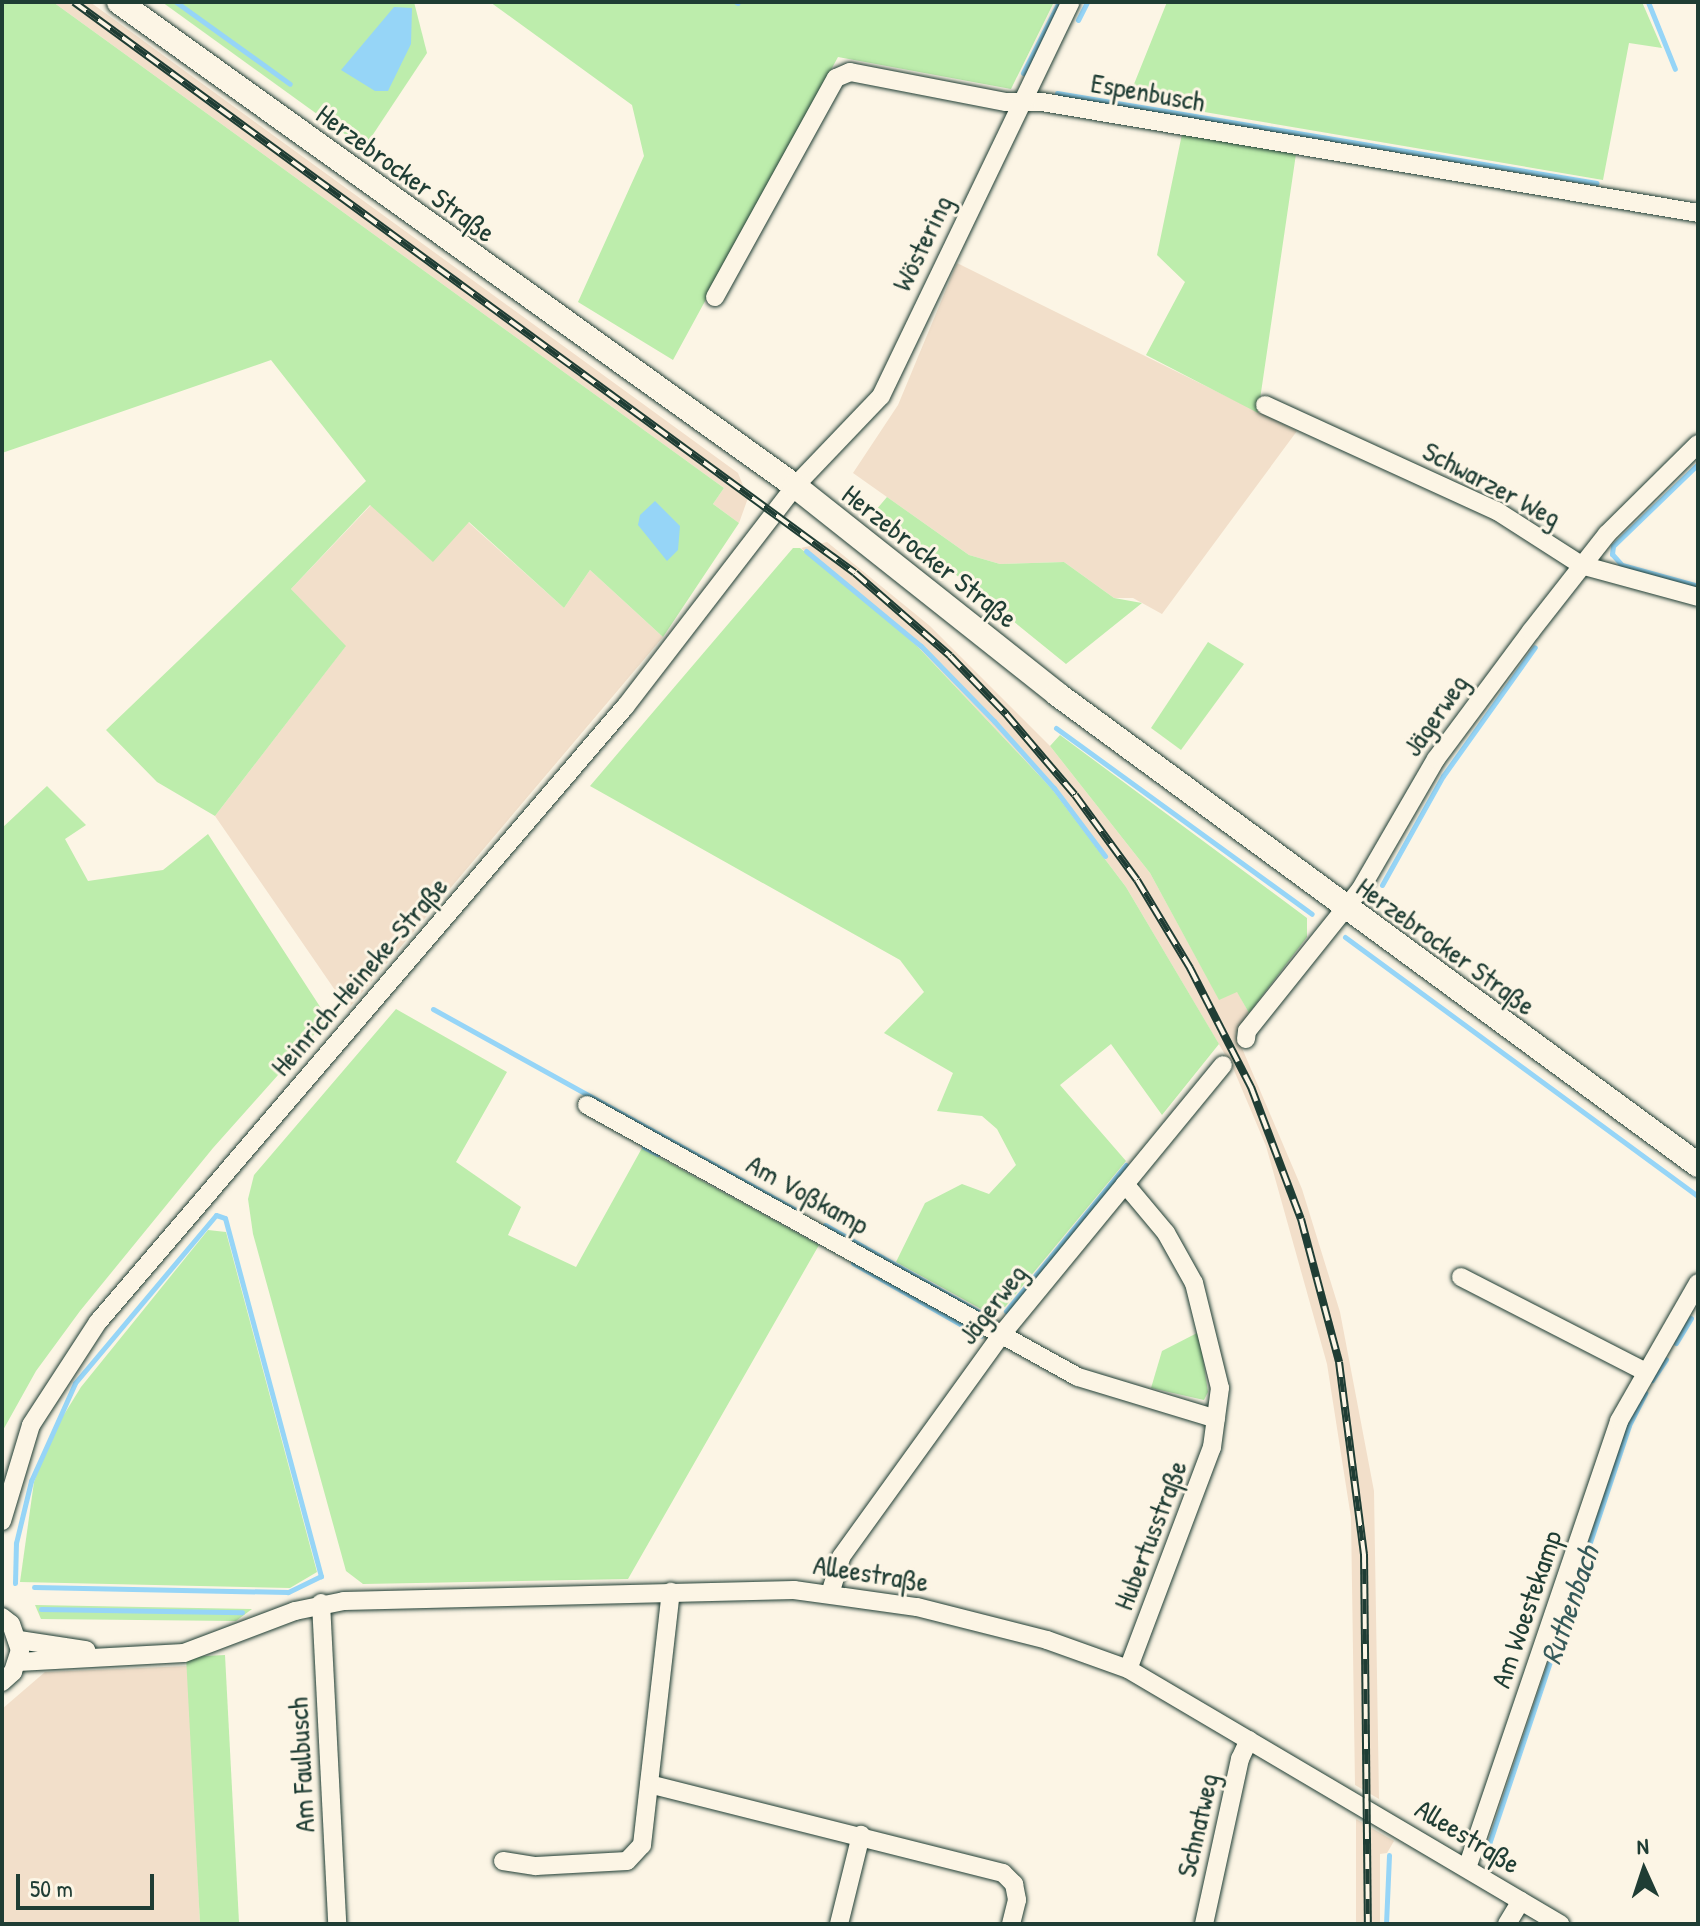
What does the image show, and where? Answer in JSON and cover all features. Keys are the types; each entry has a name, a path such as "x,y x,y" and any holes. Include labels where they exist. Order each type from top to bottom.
{"main road":[{"name":"Herzebrocker Straße","path":"119,2 795,486 1057,694 1344,909 1698,1165"}],"street":[{"name":"Wöstering","path":"795,486 881,396 1071,2"},
{"name":"Espenbusch","path":"715,297 836,78 850,72 1698,213"},
{"name":"Schwarzer Weg","path":"1265,405 1497,511 1581,565 1698,597"},
{"name":"Jägerweg","path":"1246,1039 1247,1031 1344,909 1436,759 1581,565 1698,444"},
{"name":"Heinrich-Heineke-Straße","path":"2,1521 31,1425 62,1371 98,1322 625,707 795,486"},
{"name":"Jägerweg","path":"830,1594 841,1557 1002,1334 1223,1065"},
{"name":"Am Voßkamp","path":"587,1105 1002,1334"},
{"name":"Hubertusstraße","path":"1125,1184 1166,1233 1194,1283 1215,1361 1216,1419 1188,1520 1128,1669"},
{"path":"1461,1277 1644,1371"},
{"name":"Am Woestekamp","path":"1467,1868 1619,1421 1644,1371 1698,1283"},
{"path":"1002,1334 1078,1377 1216,1419"},
{"path":"503,1861 536,1866 627,1861 642,1845 671,1592"},
{"name":"Alleestraße","path":"18,1662 105,1653 184,1653 321,1603 671,1592 830,1594 974,1621 1128,1669 1560,1924"},
{"name":"Am Faulbusch","path":"321,1603 337,1924"},
{"path":"2,1617 19,1640 18,1662 2,1682"},
{"name":"Alleestraße","path":"19,1640 105,1653"},
{"name":"Schnatweg","path":"1204,1924 1240,1759 1249,1740"},
{"path":"649,1784 1003,1873 1014,1884 1017,1900 1011,1924"},
{"path":"839,1924 861,1835"},
{"path":"1507,1924 1521,1901"}],"shaded area":[{"path":"53,2 90,2 738,473 748,498 739,523 713,504 724,488"},
{"path":"957,263 1297,431 1162,614 1133,598 1114,598 1064,562 1000,564 969,555 853,473 898,405"},
{"path":"371,505 468,522 564,608 590,570 663,637 348,1009 215,816 345,647 291,589"},
{"path":"827,542 930,626 1050,746 1150,873 1219,999 1237,991 1249,1013 1236,1034 1302,1189 1340,1312 1374,1491 1379,1799 1355,1785 1351,1518 1327,1364 1266,1146 1233,1068 1126,887 1052,789 918,647 801,548"},
{"path":"188,1666 200,1924 2,1924 2,1709 45,1672"},
{"path":"1356,1819 1394,1841 1387,1853 1380,1854 1380,1924 1356,1924"}],"green space":[{"path":"2,2 53,2 724,488 713,504 739,523 663,637 590,570 564,608 469,522 433,562 370,505 291,589 346,646 215,816 157,782 106,730 366,481 271,360 2,453"},
{"path":"162,2 414,2 427,53 364,148"},
{"path":"490,2 1054,2 1011,89 838,57 673,360 578,302 644,156 632,105"},
{"path":"1167,2 1642,2 1662,48 1629,43 1603,180 1128,99"},
{"path":"1182,134 1296,154 1258,413 1146,355 1185,282 1157,255"},
{"path":"887,497 969,555 1000,564 1064,562 1114,598 1142,603 1066,664 876,510"},
{"path":"793,548 800,548 848,585 918,647 1052,789 1126,887 1219,1044 1162,1115 1111,1044 1060,1085 1126,1161 1005,1307 983,1310 896,1262 925,1203 962,1184 989,1194 1016,1165 997,1129 982,1116 937,1111 953,1073 884,1033 924,992 900,960 590,786"},
{"path":"1208,642 1244,664 1181,750 1151,728"},
{"path":"1060,735 1307,918 1307,937 1249,1013 1237,992 1219,1000 1150,873 1050,746"},
{"path":"47,786 86,825 65,839 88,881 163,870 208,834 328,1019 213,1148 80,1311 36,1371 2,1432 2,828"},
{"path":"396,1009 507,1072 456,1162 521,1207 508,1235 576,1267 642,1148 819,1245 628,1579 363,1584 346,1571 253,1234 248,1199 254,1175"},
{"path":"208,1230 226,1232 317,1572 290,1588 20,1582 34,1482 52,1434 81,1387"},
{"path":"1199,1332 1208,1392 1204,1400 1151,1388 1162,1351"},
{"path":"35,1605 252,1609 236,1621 41,1619"},
{"path":"225,1655 239,1924 200,1924 186,1657"}],"water":[{"path":"394,7 412,8 411,44 388,91 375,91 341,70"},
{"path":"655,501 680,526 678,550 667,561 638,525 640,515"}],"waterway":[{"path":"176,2 290,84"},
{"path":"1023,73 1059,2"},
{"path":"1078,20 1087,2"},
{"name":"Ruthenbach","path":"1648,2 1675,69"},
{"path":"1057,93 1597,183"},
{"path":"1698,464 1613,546 1612,554 1622,565 1698,586"},
{"path":"806,551 921,646 1054,788 1105,856"},
{"path":"1382,885 1443,776 1535,647"},
{"path":"1056,728 1312,914"},
{"path":"1345,937 1698,1196"},
{"path":"433,1009 795,1210"},
{"path":"644,1147 657,1154"},
{"path":"1006,1311 1126,1165"},
{"path":"15,1583 16,1543 31,1481 75,1383 216,1215 225,1218 321,1576 288,1592 34,1587"},
{"path":"825,1225 979,1312"},
{"path":"853,1263 981,1336"},
{"name":"Ruthenbach","path":"1676,1343 1691,1318"},
{"name":"Ruthenbach","path":"1652,1380 1666,1359"},
{"name":"Ruthenbach","path":"1485,1856 1629,1425 1645,1393"},
{"path":"41,1609 242,1612"},
{"name":"Ruthenbach","path":"1386,1924 1389,1855"}],"railway":[{"path":"74,2 855,573 950,656 1006,714 1075,795 1137,880 1190,968 1251,1087 1301,1219 1339,1362 1364,1554 1368,1924"}]}
